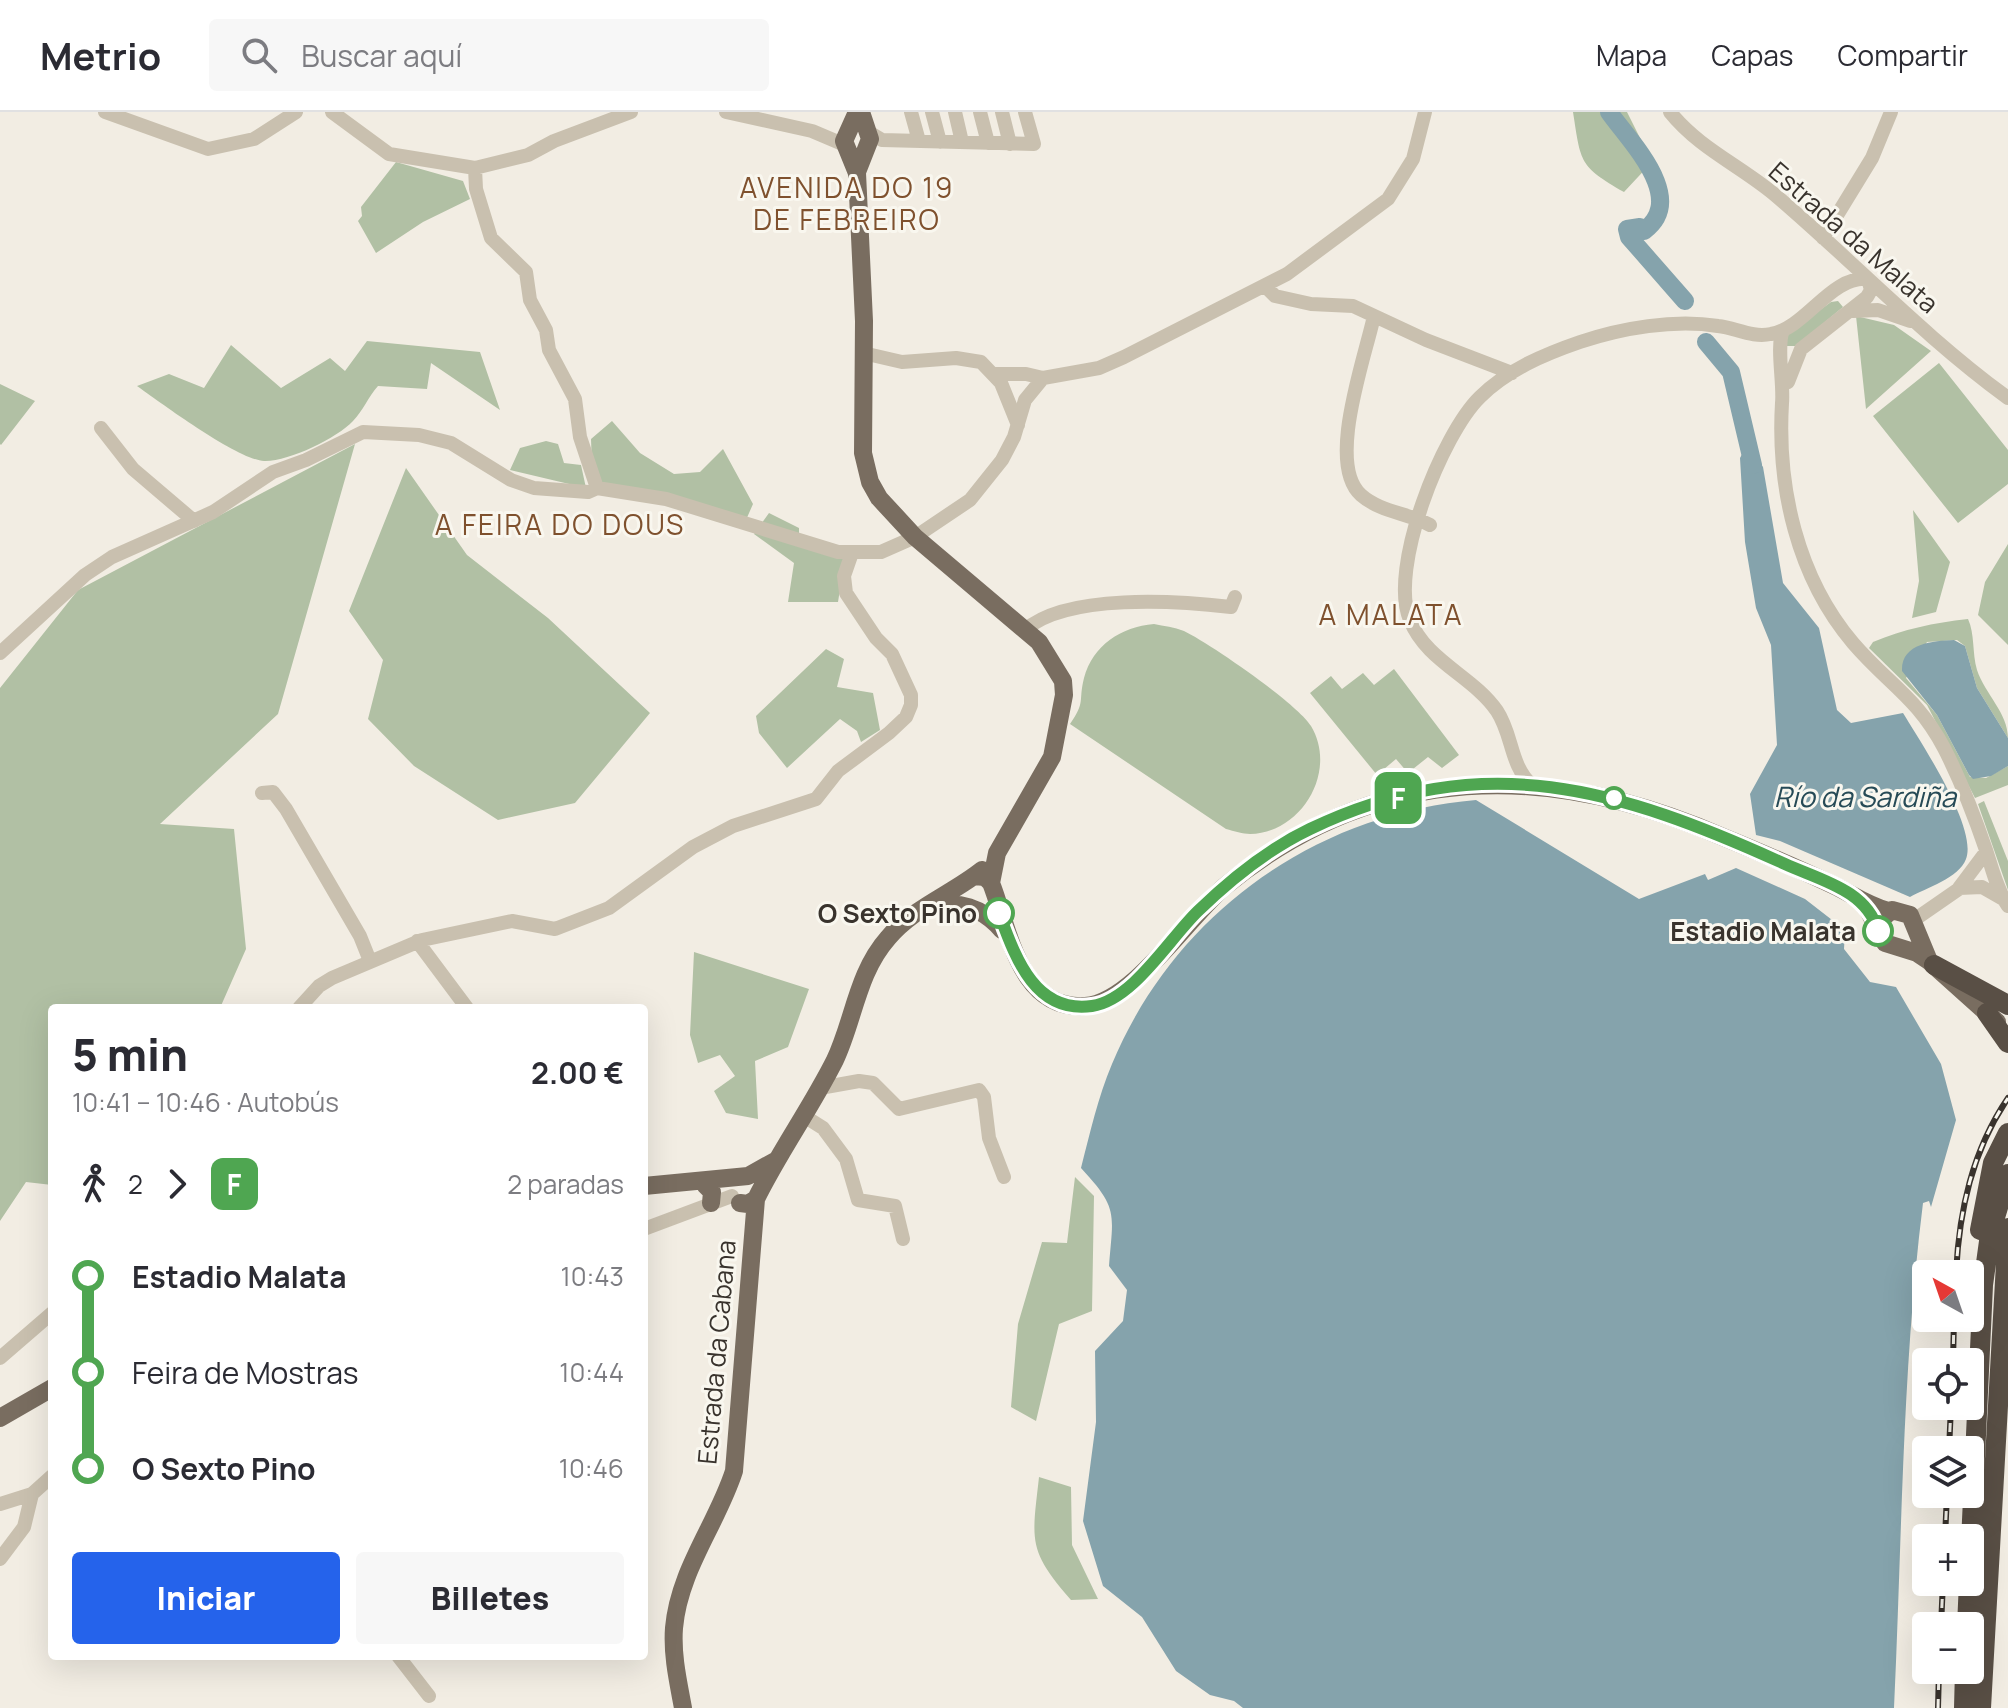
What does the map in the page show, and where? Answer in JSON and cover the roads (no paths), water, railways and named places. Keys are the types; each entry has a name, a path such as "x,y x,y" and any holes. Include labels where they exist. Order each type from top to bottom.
{"highway":[{"path":"1931,963 2008,1005"},
{"path":"1987,1013 2008,1043"},
{"path":"2008,1133 1991,1172 1978,1241 1974,1298 1986,1417 2008,1481"},
{"path":"1981,1708 1988,1543 1986,1417 1990,1234 2008,1174"},
{"path":"1974,1524 1999,1333 2008,1228"},
{"path":"1999,1333 2008,1300"},
{"path":"1988,1543 1994,1535 2008,1530"},
{"path":"1964,1708 1965,1684"}],"main road":[{"path":"860,134 857,173 865,466 879,498 915,537 1025,630 1051,659 1063,681 1064,695 1052,757 981,884 961,895 1009,939"},
{"path":"981,884 1024,971 1045,995 1064,1005 1100,1004 1123,992 1219,892 1264,857 1307,831 1405,796 1496,784 1532,785 1617,798 1659,812 1721,835 1864,902 1888,911 1905,911 1931,963"},
{"path":"918,912 938,906 989,904 981,884"},
{"path":"648,1186 700,1184 744,1191 780,1157 820,1088 841,1047 870,963 891,933 918,912 981,884"},
{"path":"1864,902 1885,943 1931,963 2008,1032"},
{"path":"1878,929 1888,911"},
{"path":"1900,947 1911,942 1915,926"},
{"path":"700,1184 712,1192 711,1203"},
{"name":"Estrada da Cabana","path":"683,1708 674,1657 674,1624 687,1574 734,1471 753,1227 744,1191"},
{"path":"0,1418 48,1390"}],"street":[{"path":"105,112 208,149 254,139 296,112"},
{"path":"332,112 389,154 475,168 528,155 631,112"},
{"path":"726,112 821,134 860,134 940,142 1034,144 1025,112"},
{"path":"911,112 919,141"},
{"path":"932,112 940,142"},
{"path":"955,112 962,142"},
{"path":"980,112 988,143"},
{"path":"1002,112 1010,144"},
{"path":"995,374 1026,374 1043,378 1099,368 1265,286 1388,199 1413,159 1425,112"},
{"name":"Estrada da Malata","path":"1670,112 1693,138 1770,191 1917,324 2008,398"},
{"path":"1823,238 1872,158 1891,112"},
{"path":"475,168 476,189 491,238 526,272 530,300 546,330 549,350 575,399 580,437 597,488"},
{"path":"1838,290 1844,275 1841,254"},
{"path":"1532,785 1520,773 1512,742 1495,708 1426,647 1410,620 1404,596 1403,572 1424,522 1431,485 1469,411 1488,390 1512,373 1579,343 1643,328 1705,325 1762,336 1783,331 1838,290 1859,279 1868,279 1870,293 1852,311 1801,349 1782,405"},
{"path":"1265,286 1275,296 1311,304 1353,306 1512,373"},
{"path":"1852,311 1878,310 1917,324"},
{"path":"1374,316 1349,429 1346,470 1359,493 1374,504 1424,522"},
{"path":"1783,331 1779,340 1784,369 1782,405 1786,493 1812,575 1853,642 1924,714 1956,772 2006,903"},
{"path":"863,353 902,362 956,358 981,362 995,374 1018,425"},
{"path":"0,653 85,575 112,557 194,521 273,472 306,460 363,432 419,435 451,443 511,480 534,488 588,492 597,488 666,499 852,553 881,552 915,537 970,500 1002,460 1018,425 1025,400 1032,387 1043,378"},
{"path":"101,428 133,469 194,521"},
{"path":"303,1004 319,986 417,941 512,921 555,929 609,908 693,847 733,826 816,799 838,771 906,717 911,705 911,695 892,654 876,638 846,593 844,576 852,553"},
{"path":"1025,630 1054,615 1079,609 1158,601 1231,607 1235,597"},
{"path":"1496,784 1515,762"},
{"path":"262,793 273,792 286,809 360,936 370,961"},
{"path":"1959,888 1986,852"},
{"path":"1915,926 1959,888 1992,869"},
{"path":"1959,888 1982,887 2006,903"},
{"path":"417,941 464,1004"},
{"path":"820,1088 859,1081 873,1083 899,1109 979,1090 984,1097 989,1138 1004,1177"},
{"path":"804,1116 823,1128 834,1141 852,1173 858,1200 895,1206 903,1239"},
{"path":"648,1227 744,1191"},
{"path":"0,1358 48,1316"},
{"path":"0,1504 32,1494 48,1480"},
{"path":"0,1559 24,1527 32,1494"},
{"path":"401,1660 429,1696"}],"water":[{"name":"Río da Sardiña","path":"1748,443 1763,467 1783,583 1819,628 1837,710 1851,723 1903,713 1934,763 1964,827 1967,845 1962,866 1949,877 1910,897 1780,841 1756,835 1750,794 1777,745 1771,645 1756,608 1745,542 1740,458"},
{"path":"1954,640 1965,646 1977,688 2008,738 2008,766 1991,776 1973,779 1969,775 1937,715 1902,671 1903,662 1912,649 1928,643"},
{"path":"1476,800 1639,899 1705,874 1708,880 1736,868 1805,899 1845,930 1844,949 1870,982 1896,987 1941,1064 1956,1120 1931,1207 1929,1201 1923,1203 1917,1260 1912,1260 1894,1708 1243,1708 1234,1701 1210,1695 1176,1671 1142,1617 1103,1586 1083,1521 1096,1422 1095,1351 1123,1321 1127,1290 1109,1266 1112,1223 1108,1203 1081,1168 1098,1102 1112,1064 1139,1010 1173,961 1212,918 1257,881 1307,850 1360,826 1417,809"}],"waterway":[{"name":"Río da Sardiña","path":"1609,112 1641,154 1658,187 1660,203 1656,218 1644,231 1640,227 1627,229 1629,237 1685,301"},
{"name":"Río da Sardiña","path":"1706,342 1731,372 1753,465"}],"railway":[{"path":"1957,1260 1960,1227 1970,1182 1985,1139 2008,1098"},
{"path":"1953,1348 1954,1332"},
{"path":"1950,1420 1950,1436"},
{"path":"1946,1508 1946,1524"},
{"path":"1942,1596 1942,1612"},
{"path":"1938,1708 1939,1684"}],"place":[{"name":"O Sexto Pino","path":"999,913"},
{"name":"Estadio Malata","path":"1878,931"}],"district":[{"name":"AVENIDA DO 19 DE FEBREIRO","path":"847,203"},
{"name":"A FEIRA DO DOUS","path":"560,524"},
{"name":"A MALATA","path":"1391,614"}]}
